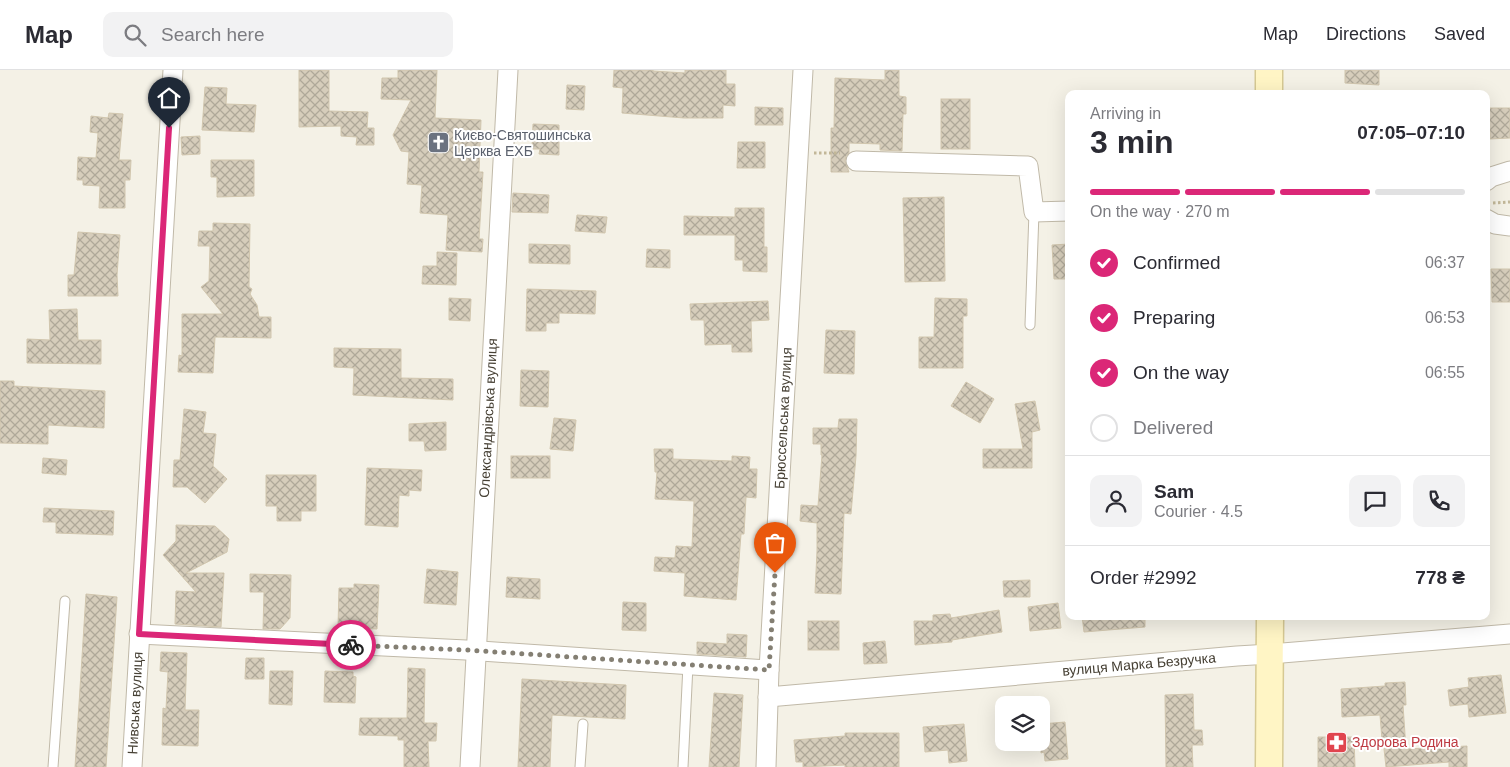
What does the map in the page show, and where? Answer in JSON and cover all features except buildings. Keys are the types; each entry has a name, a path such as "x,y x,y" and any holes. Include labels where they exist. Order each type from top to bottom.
{"main road":[{"path":"1269,70 1269,90"},
{"path":"1269,767 1270,620"}],"street":[{"name":"Нивська вулиця","path":"132,767 173,70"},
{"name":"Олександрівська вулиця","path":"470,767 508,70"},
{"name":"Брюссельська вулиця","path":"766,767 769,670 803,70"},
{"path":"856,161 1028,166 1034,212 1065,211"},
{"path":"1490,178 1510,171"},
{"path":"1490,221 1495,224 1510,226"},
{"path":"139,634 476,651 769,670"},
{"name":"вулиця Марка Безручка","path":"768,697 1228,656 1510,634"}],"lane":[{"path":"1030,325 1034,212"},
{"path":"53,767 65,601"},
{"path":"682,767 688,665"},
{"path":"580,767 582,724"}],"path":[{"path":"798,153 856,153 856,161"},
{"path":"1490,203 1510,202"}],"way so far":[{"path":"351,645 466,650 769,670 775,573"}],"place":[{"name":"Києво-Святошинська Церква ЕХБ","path":"438,143"},
{"name":"Здорова Родина","path":"1336,742"}],"route":[{"path":"169,128 139,634 351,645"}]}
